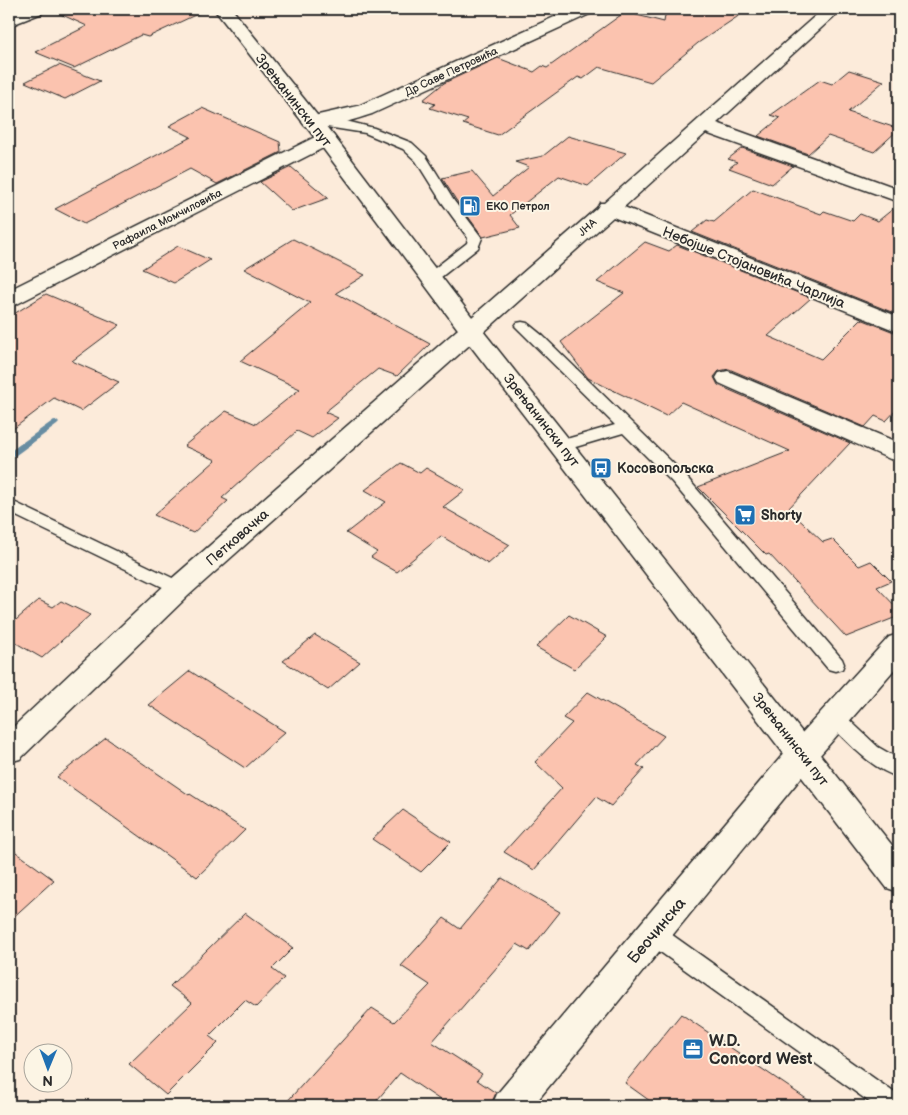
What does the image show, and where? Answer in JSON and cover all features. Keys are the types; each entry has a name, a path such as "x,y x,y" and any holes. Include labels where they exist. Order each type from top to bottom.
{"street":[{"path":"9,21 36,9"},
{"name":"Зрењанински пут","path":"222,9 326,139 471,331 899,878"},
{"name":"Др Саве Петровића","path":"312,122 342,117 365,110 586,9"},
{"name":"ЈНА","path":"471,331 833,9"},
{"path":"704,125 899,196"},
{"name":"Рафаила Момчиловића","path":"18,294 326,139"},
{"name":"Небојше Стојановића Чарлија","path":"608,208 899,325"},
{"path":"9,277 18,294"},
{"name":"Петковачка","path":"9,750 179,588 471,331"},
{"path":"728,378 899,453"},
{"path":"802,754 899,645"},
{"name":"Беочинска","path":"510,1106 802,754"}],"lane":[{"path":"312,122 348,125 405,144 417,154 475,238 473,245 431,278"},
{"path":"522,326 538,339 678,478 835,664"},
{"path":"562,446 626,427"},
{"path":"16,509 179,588"},
{"path":"835,718 871,752 899,768"},
{"path":"653,934 894,1106"}],"building":[{"path":"49,9 208,9 148,37 141,35 74,68 35,52 87,26"},
{"path":"666,9 749,9 698,43 651,82 599,67 583,79 578,77 498,135 463,124 468,120 430,108 435,104 423,100 444,83 498,58 534,72 542,66 547,68 625,12 664,22"},
{"path":"59,65 100,81 65,99 25,82"},
{"path":"849,70 884,81 848,112 899,129 874,152 828,136 808,154 758,136 780,118 771,115 820,80 832,84"},
{"path":"202,108 280,142 281,152 217,184 190,169 84,224 55,209 191,137 169,126"},
{"path":"568,136 626,153 588,186 559,176 510,215 520,228 483,237 442,178 472,171 493,196 529,167 515,162 543,156"},
{"path":"742,148 793,166 772,184 729,168 737,162 728,159"},
{"path":"291,167 328,198 292,211 260,182"},
{"path":"753,189 821,214 824,211 853,221 860,214 878,221 899,204 899,315 692,232 707,220 714,222"},
{"path":"293,239 365,275 336,293 430,344 397,376 378,369 325,412 338,418 312,438 297,431 222,498 228,501 193,533 154,515 216,460 184,446 226,411 256,424 300,389 240,361 310,303 244,269"},
{"path":"645,242 669,251 677,245 811,298 768,336 821,359 861,319 899,334 899,407 886,421 875,416 865,427 729,369 719,371 714,377 718,385 850,443 788,509 823,542 832,539 859,566 871,561 891,581 877,587 899,610 899,616 846,637 769,554 766,555 698,487 790,451 681,402 666,416 588,378 561,342 624,293 597,282"},
{"path":"178,246 210,260 174,283 142,269"},
{"path":"46,294 120,325 72,361 119,382 81,411 54,398 9,432 9,317"},
{"path":"401,463 420,473 426,468 465,490 443,507 510,545 488,564 441,536 397,572 371,557 377,552 346,533 386,502 365,490"},
{"path":"39,600 53,607 61,601 90,615 42,658 9,639 9,626"},
{"path":"569,615 607,637 574,669 536,647"},
{"path":"315,635 360,662 328,690 283,661"},
{"path":"190,671 285,732 245,768 149,705"},
{"path":"588,692 664,736 637,765 644,769 611,806 596,797 534,870 504,852 562,788 535,762 572,723 563,718"},
{"path":"106,738 189,795 245,830 197,877 57,777"},
{"path":"403,810 451,842 421,872 372,839"},
{"path":"9,847 54,880 9,921"},
{"path":"502,878 560,912 529,951 517,944 432,1042 482,1074 477,1080 496,1093 490,1106 449,1106 400,1073 372,1106 283,1106 372,1008 394,1022 430,985 401,966 444,918 460,929"},
{"path":"245,913 293,948 272,969 284,978 256,1007 245,1000 209,1036 218,1043 166,1095 129,1064 192,1003 170,986"},
{"name":"W.D. Concord West","path":"681,1014 817,1106 657,1106 625,1083"}],"waterway":[{"path":"9,456 54,423"}],"place":[{"name":"ЕКО Петрол","path":"470,206"},
{"name":"Косовопољска","path":"601,468"},
{"name":"Shorty","path":"745,515"},
{"name":"W.D. Concord West","path":"693,1049"}]}
